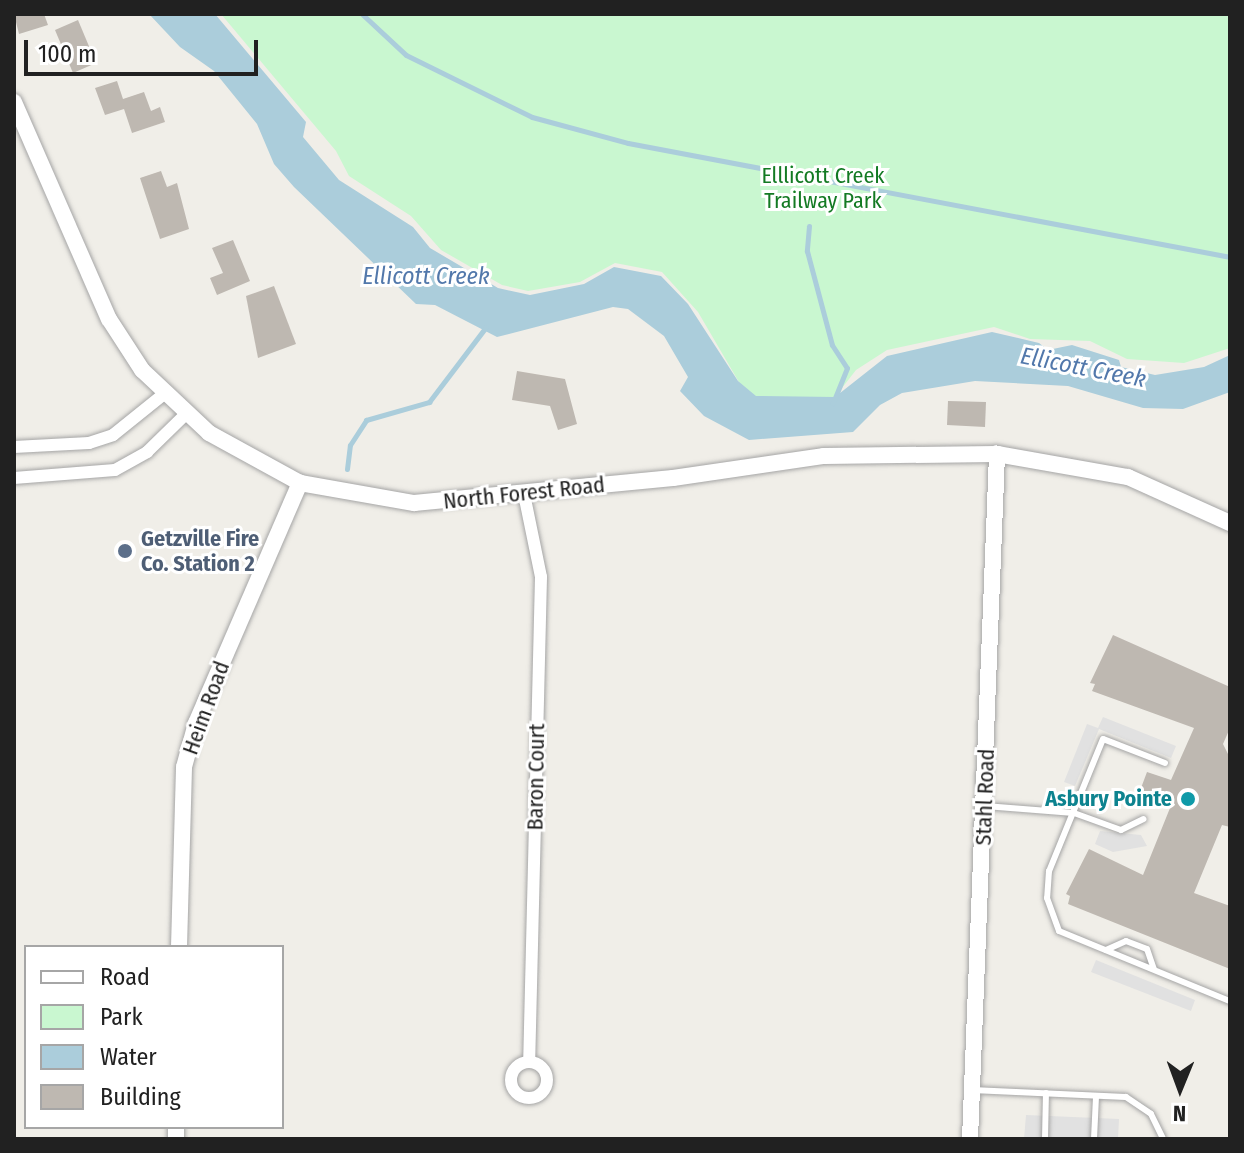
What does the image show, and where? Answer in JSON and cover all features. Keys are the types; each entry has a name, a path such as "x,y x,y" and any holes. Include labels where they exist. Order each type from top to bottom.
{"street":[{"name":"North Forest Road","path":"14,102 109,319 142,370 186,414 246,458 300,483 351,496 414,503 524,494 824,456 997,454 1128,477 1230,523"},
{"path":"14,447 89,443 113,435 164,394"},
{"path":"14,478 115,470 147,452 186,414"},
{"name":"Stahl Road","path":"970,1139 997,454"},
{"name":"Heim Road","path":"179,945 184,767 196,723 300,483"},
{"name":"Baron Court","path":"524,494 541,577 529,1062"}],"lane":[{"path":"1165,763 1103,739 1049,871 1047,898 1059,931 1230,1001"},
{"path":"985,806 1074,813 1121,830 1144,819"},
{"path":"1106,950 1126,941 1147,949 1154,969"},
{"path":"972,1090 1126,1097 1151,1114 1163,1139"},
{"path":"1045,1139 1046,1093"},
{"path":"1094,1139 1096,1096"}],"green space":[{"name":"Elllicott Creek Trailway Park","path":"221,14 1230,14 1230,348 1184,363 1127,359 1090,341 1030,339 994,327 887,350 856,370 835,397 760,399 743,389 698,312 662,272 615,263 580,282 528,291 502,285 441,250 411,216 349,176 336,151"}],"shaded area":[{"path":"1103,717 1176,746 1171,758 1099,729 1075,786 1064,782 1087,724 1098,728"},
{"path":"1100,831 1141,835 1147,846 1113,852 1095,844"},
{"path":"1096,960 1195,1000 1191,1011 1091,972"},
{"path":"1026,1115 1119,1119 1118,1139 1024,1139"}],"water":[{"name":"Ellicott Creek","path":"149,14 215,14 306,122 303,137 339,180 413,227 430,248 498,288 530,295 584,284 614,267 661,276 688,304 738,381 756,396 835,397 887,356 992,332 1039,343 1048,350 1072,345 1119,360 1121,367 1155,375 1204,367 1230,355 1230,392 1183,409 1143,408 1068,386 975,381 902,393 880,405 853,432 749,440 704,416 680,391 688,377 664,336 628,309 613,307 497,337 435,305 416,304 294,187 274,164 257,124 214,71 180,47"}],"building":[{"path":"14,14 44,14 48,25 19,34"},
{"path":"78,20 96,63 73,73 55,30"},
{"path":"117,81 123,99 144,92 151,111 160,107 165,122 132,133 124,109 105,115 95,88"},
{"path":"161,171 167,187 177,183 189,229 160,239 140,178"},
{"path":"233,240 250,281 217,295 210,278 223,273 212,248"},
{"path":"274,286 296,344 258,358 246,296"},
{"path":"517,371 565,379 577,424 558,430 550,406 512,400"},
{"path":"948,401 986,402 985,427 947,425"},
{"name":"Asbury Pointe","path":"1113,635 1230,687 1230,728 1223,744 1230,758 1230,827 1222,825 1194,893 1230,906 1230,969 1068,904 1070,896 1066,894 1089,849 1143,875 1170,808 1138,796 1147,772 1171,780 1194,728 1092,691 1095,684 1090,683"}],"waterway":[{"path":"362,14 406,55 532,117 628,143 1230,257"},
{"path":"809,226 807,251 832,345 847,368 833,403"},
{"path":"347,469 350,445 366,420 429,402 486,327"}],"place":[{"name":"Getzville Fire Co. Station 2","path":"125,551"},
{"name":"Asbury Pointe","path":"1188,799"}]}
